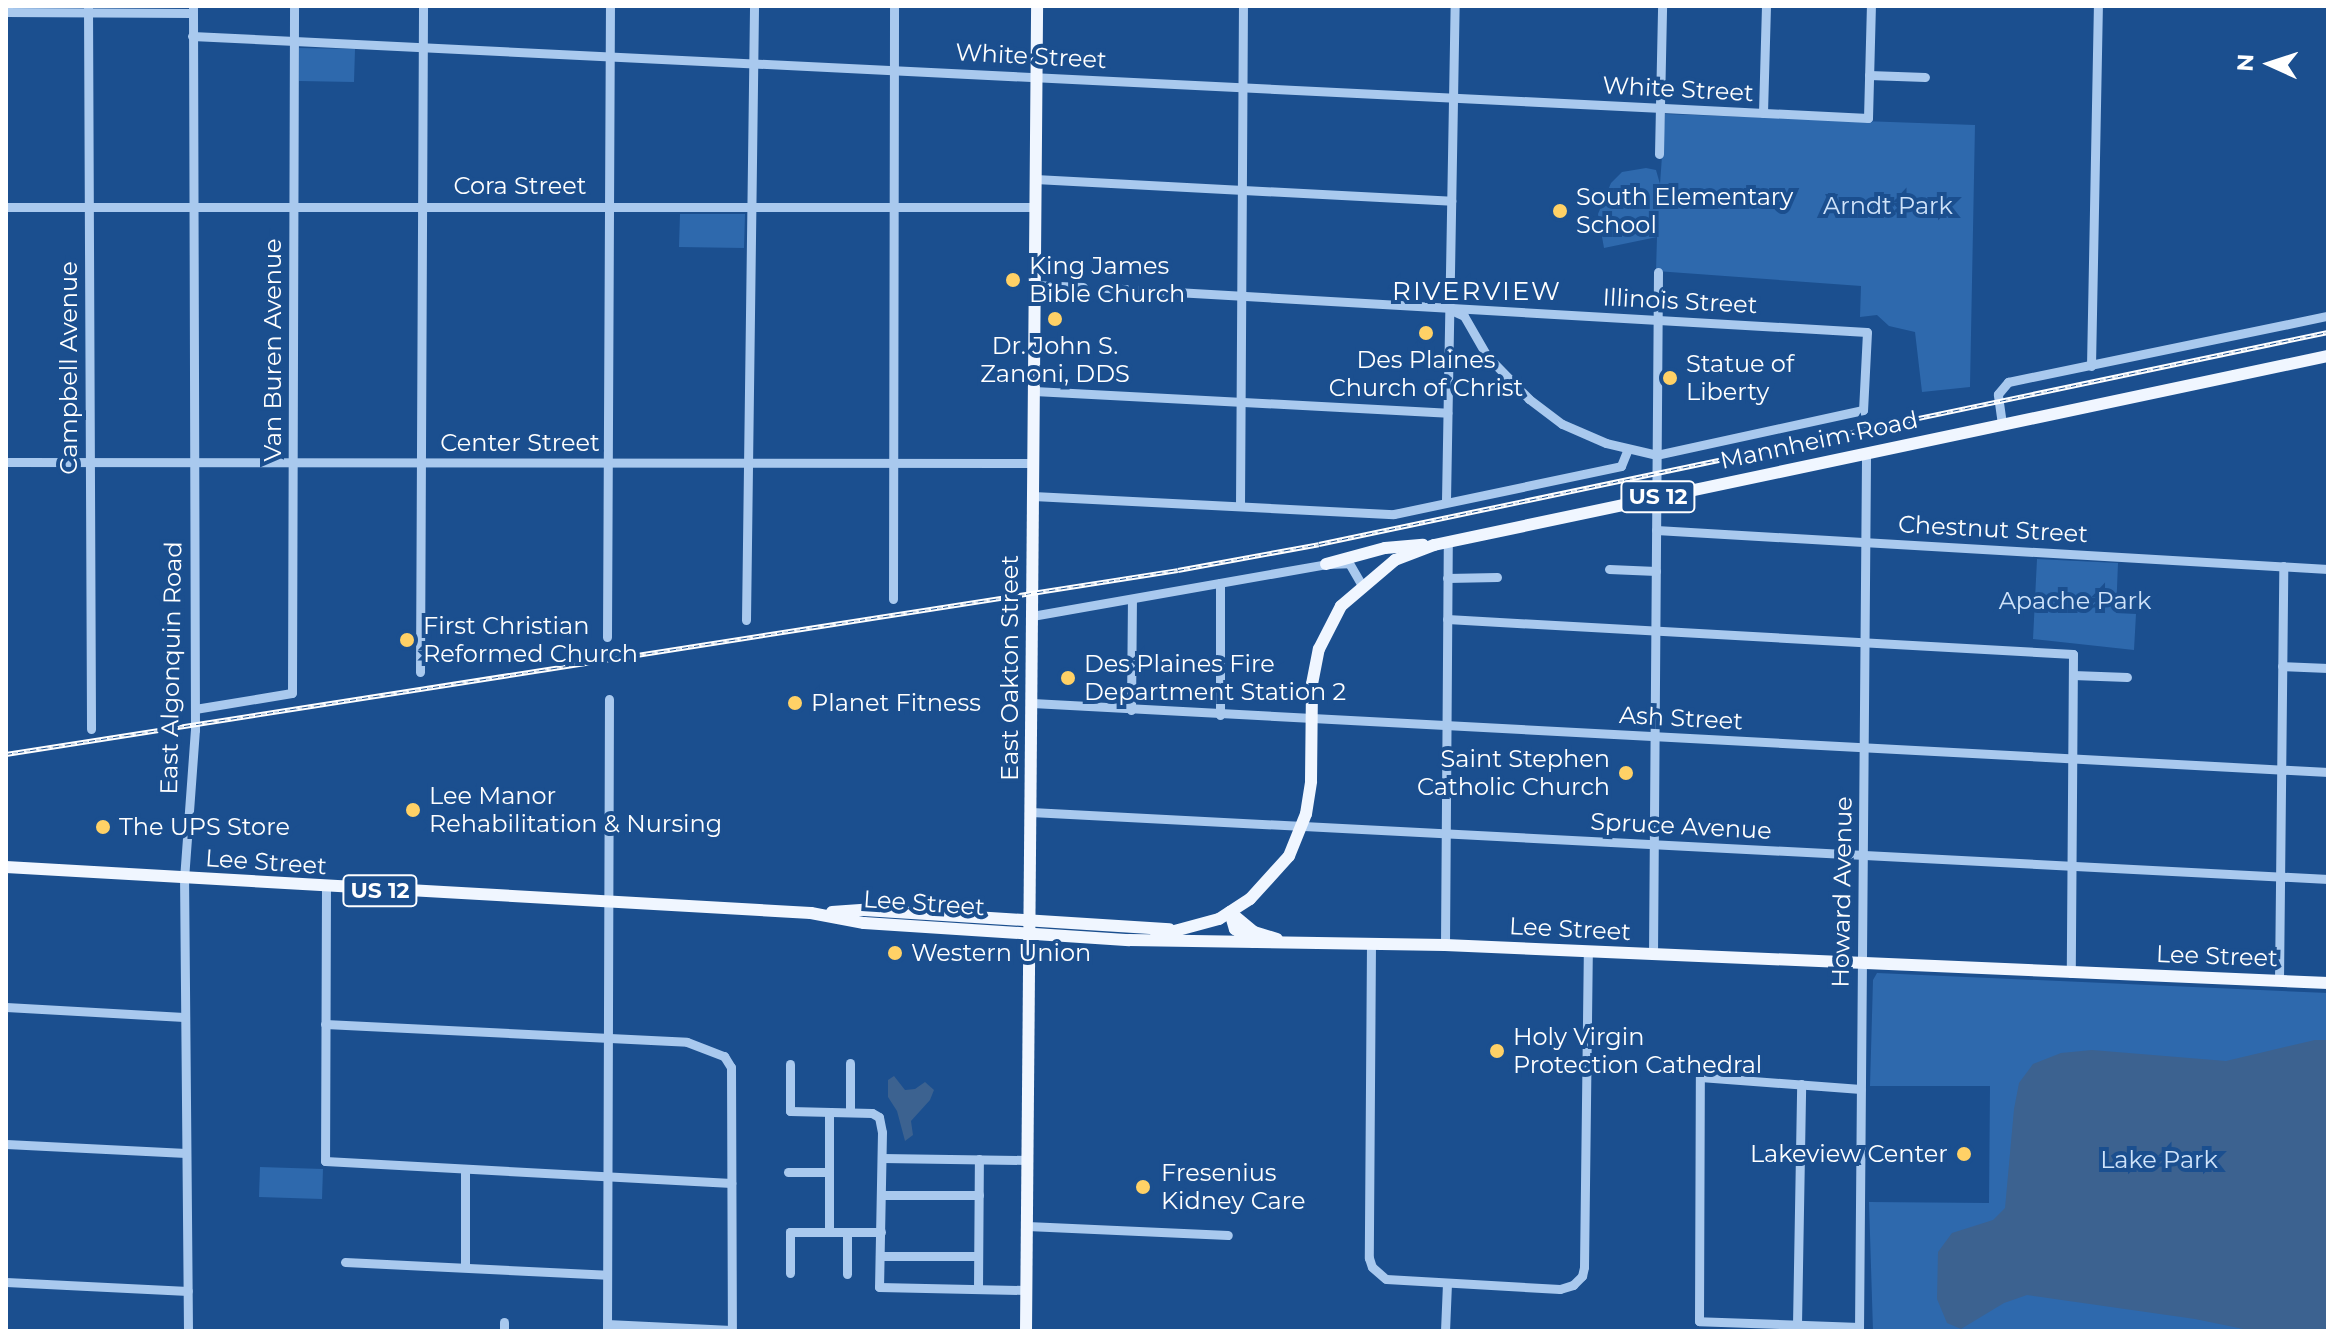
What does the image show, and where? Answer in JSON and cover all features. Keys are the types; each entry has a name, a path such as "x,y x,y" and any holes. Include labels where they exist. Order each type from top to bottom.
{"main road":[{"name":"East Oakton Street","path":"1026,1331 1037,6"},
{"name":"Mannheim Road","path":"1188,930 1230,912 1250,899 1289,856 1302,826 1311,781 1311,719 1319,649 1341,606 1361,584 1395,560 1434,545 2328,356"},
{"path":"1326,564 1385,548 1434,545"},
{"name":"Lee Street","path":"6,867 607,903 811,913 864,910 1029,926 1129,940 1445,945 2328,983"},
{"path":"1230,912 1254,932 1284,942"},
{"path":"1230,912 1231,924 1239,933 1262,944"},
{"name":"Lee Street","path":"1029,926 1188,930"},
{"name":"US 12","path":"1129,940 1188,930"}],"street":[{"name":"Van Buren Avenue","path":"195,709 292,693 294,6"},
{"path":"420,672 423,6"},
{"path":"607,637 610,6"},
{"path":"746,620 754,6"},
{"path":"893,599 894,6"},
{"path":"1240,506 1243,6"},
{"path":"1446,501 1455,6"},
{"path":"1659,154 1662,6"},
{"path":"1763,113 1766,6"},
{"path":"1871,6 1869,75 1925,77"},
{"path":"2091,366 2098,6"},
{"name":"Campbell Avenue","path":"88,9 91,729"},
{"path":"6,12 192,9"},
{"name":"East Algonquin Road","path":"188,1331 184,879 195,709 192,9"},
{"name":"White Street","path":"192,36 1868,118 1869,75"},
{"path":"1035,179 1451,201"},
{"name":"Cora Street","path":"6,207 1034,207"},
{"path":"1653,955 1658,272"},
{"path":"1034,285 1083,287"},
{"name":"Illinois Street","path":"1106,288 1867,332 1863,410 1657,455"},
{"path":"1449,309 1464,316 1487,356 1505,379 1544,412 1582,433 1628,449 1657,455"},
{"path":"2002,424 1998,394 2008,382 2328,316"},
{"path":"1034,391 1447,413"},
{"path":"1033,496 1394,514 1621,466 1628,449"},
{"name":"Howard Avenue","path":"1859,1329 1866,453"},
{"name":"Center Street","path":"6,462 1033,463"},
{"name":"Chestnut Street","path":"1656,530 2328,569"},
{"path":"1445,945 1448,542"},
{"path":"1032,616 1326,564 1349,563 1361,584"},
{"path":"2279,981 2283,566"},
{"path":"1609,569 1656,571"},
{"path":"1447,578 1497,577"},
{"path":"1220,583 1220,715"},
{"path":"1131,710 1132,600"},
{"path":"1447,619 2073,654 2071,973"},
{"path":"2282,666 2328,668"},
{"path":"2073,675 2127,677"},
{"path":"325,1024 607,1039 687,1042 724,1056 731,1067 731,1330 607,1328 607,1039 607,903 609,699"},
{"name":"Ash Street","path":"1032,703 2328,772"},
{"name":"Spruce Avenue","path":"1031,812 2328,879"},
{"path":"326,888 325,1161 731,1183"},
{"path":"1371,943 1369,1258 1372,1267 1386,1279 1560,1289 1577,1281 1584,1267 1588,952"},
{"path":"6,1007 184,1017"},
{"path":"850,1063 850,1112"},
{"path":"790,1064 790,1111 872,1113 879,1117 882,1158 879,1287 1027,1290"},
{"path":"1859,1329 1699,1321 1700,1077 1861,1089"},
{"path":"1797,1325 1801,1084"},
{"path":"829,1112 829,1232"},
{"path":"6,1144 186,1153"},
{"path":"882,1158 1027,1160"},
{"path":"978,1289 979,1159"},
{"path":"465,1170 465,1267"},
{"path":"788,1172 829,1172"},
{"path":"882,1195 979,1195"},
{"path":"1027,1226 1228,1235"},
{"path":"790,1273 790,1232 881,1232"},
{"path":"847,1232 847,1274"},
{"path":"880,1256 978,1256"},
{"path":"345,1262 607,1275"},
{"path":"6,1282 188,1291"},
{"path":"1445,1331 1447,1284"}],"green space":[{"path":"299,48 355,49 354,82 299,81"},
{"name":"Arndt Park","path":"1665,114 1975,125 1970,387 1922,392 1915,332 1889,326 1877,315 1860,317 1861,286 1656,271 1657,237 1604,248 1598,214 1611,183 1622,172 1646,168 1656,170 1660,184"},
{"path":"680,214 745,214 744,248 679,247"},
{"name":"Apache Park","path":"2037,559 2118,563 2116,613 2136,614 2134,650 2033,639"},
{"name":"Lake Park","path":"1877,973 2328,993 2328,1331 1873,1331 1869,1202 1989,1203 1990,1086 1870,1086 1873,980"},
{"path":"260,1167 323,1169 322,1199 259,1197"}],"shaded area":[{"name":"Lake Park","path":"2315,1040 2328,1040 2328,1331 2253,1331 2195,1319 2027,1295 2004,1303 1961,1329 1947,1323 1937,1299 1938,1252 1952,1233 1993,1220 2005,1208 2019,1083 2033,1064 2061,1053 2092,1050 2226,1061"},
{"path":"894,1076 905,1090 915,1089 925,1082 934,1090 930,1100 911,1121 913,1135 905,1141 897,1111 888,1097 888,1080"}],"railway":[{"path":"6,754 1178,570 1319,544 2328,332"}],"place":[{"name":"South Elementary School","path":"1560,211"},
{"name":"King James Bible Church","path":"1013,280"},
{"name":"Dr. John S. Zanoni, DDS","path":"1055,319"},
{"name":"Des Plaines Church of Christ","path":"1426,333"},
{"name":"Statue of Liberty","path":"1670,378"},
{"name":"First Christian Reformed Church","path":"407,640"},
{"name":"Des Plaines Fire Department Station 2","path":"1068,678"},
{"name":"Planet Fitness","path":"795,703"},
{"name":"Saint Stephen Catholic Church","path":"1626,773"},
{"name":"Lee Manor Rehabilitation & Nursing","path":"413,810"},
{"name":"The UPS Store","path":"103,827"},
{"name":"Western Union","path":"895,953"},
{"name":"Holy Virgin Protection Cathedral","path":"1497,1051"},
{"name":"Lakeview Center","path":"1964,1154"},
{"name":"Fresenius Kidney Care","path":"1143,1187"}],"district":[{"name":"RIVERVIEW","path":"1477,292"}]}
